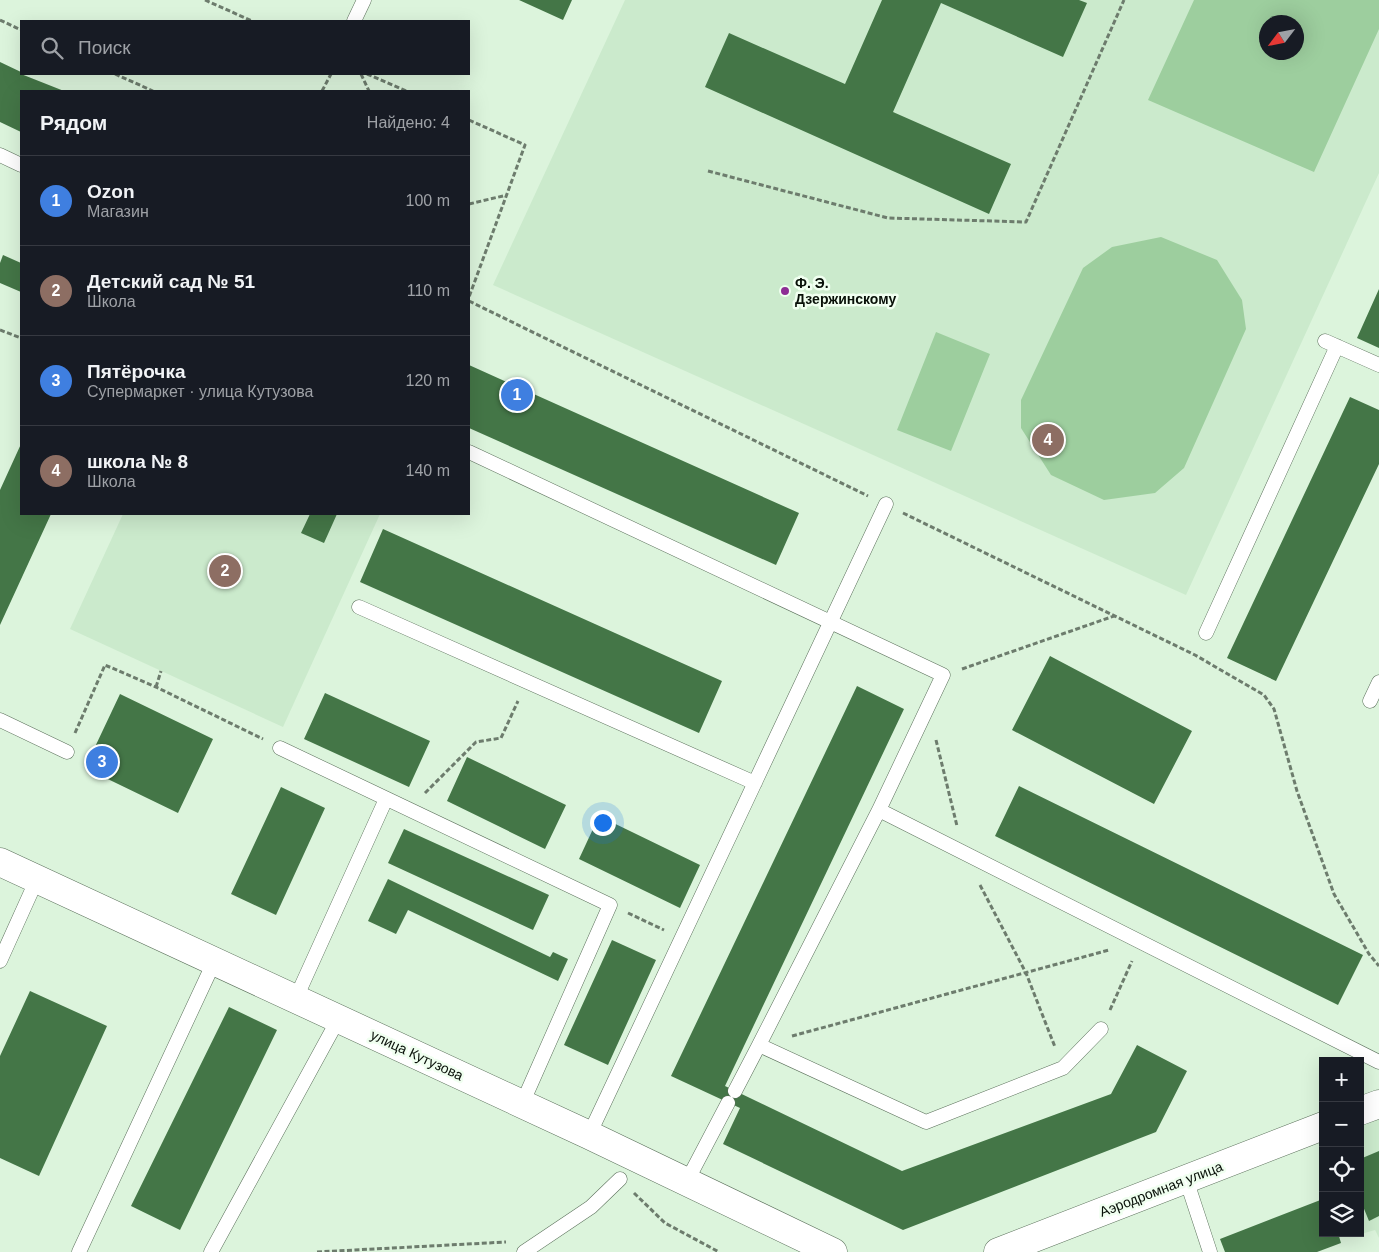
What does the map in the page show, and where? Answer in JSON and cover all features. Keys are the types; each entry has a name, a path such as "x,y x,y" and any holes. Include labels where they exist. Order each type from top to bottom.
{"street":[{"name":"улица Кутузова","path":"0,862 340,1018 832,1252"},
{"path":"1364,1110 1379,1104"},
{"name":"Аэродромная улица","path":"998,1252 1319,1128"}],"lane":[{"path":"354,20 364,0"},
{"path":"0,155 20,165"},
{"path":"1206,633 1331,343 1379,365"},
{"path":"470,452 943,675 879,810 686,1183"},
{"path":"589,1135 886,504"},
{"path":"360,607 756,783"},
{"path":"1370,701 1379,682"},
{"path":"0,720 67,752"},
{"path":"280,748 610,905 522,1104"},
{"path":"296,998 386,799"},
{"path":"879,810 1379,1062"},
{"path":"0,961 38,878"},
{"path":"79,1252 215,960"},
{"path":"211,1252 340,1018"},
{"path":"759,1044 926,1122 1063,1068 1101,1029"},
{"path":"524,1252 591,1207 620,1179"},
{"path":"1186,1179 1210,1252"}],"path":[{"path":"205,0 250,20"},
{"path":"708,171 888,218 1026,222 1124,0"},
{"path":"0,20 20,30"},
{"path":"117,75 151,90"},
{"path":"323,90 330,75"},
{"path":"361,75 369,90"},
{"path":"370,75 404,90"},
{"path":"470,120 525,145 470,294"},
{"path":"470,204 506,195"},
{"path":"470,301 1195,655 1264,694 1274,709 1297,791 1334,894 1369,954 1379,966"},
{"path":"0,330 20,338"},
{"path":"943,675 1115,616"},
{"path":"67,752 105,666 156,686 280,748"},
{"path":"156,686 161,671"},
{"path":"409,810 476,742 501,738 527,681"},
{"path":"610,905 682,938"},
{"path":"1101,1029 1141,942"},
{"path":"759,1044 1141,942"},
{"path":"620,1179 665,1223 719,1252"},
{"path":"317,1252 542,1240"}],"shaded area":[{"path":"625,0 1379,0 1379,173 1186,595 493,285"},
{"path":"1194,0 1379,0 1379,29 1314,172 1148,100"},
{"path":"1161,237 1217,260 1242,300 1246,329 1184,468 1155,493 1104,500 1051,475 1021,428 1021,400 1083,268 1112,247"},
{"path":"936,332 990,354 951,451 897,430"},
{"path":"123,515 380,515 283,727 70,629"},
{"path":"1379,1116 1379,1238 1375,1230 1364,1233 1364,1122"}],"building":[{"path":"519,0 572,0 563,20"},
{"path":"882,0 1079,0 1087,3 1063,57 941,3 893,112 1011,164 989,214 705,87 729,33 845,84"},
{"path":"0,62 20,72 20,75 61,90 20,90 20,132 0,122"},
{"path":"3,255 20,263 20,292 0,283 0,263"},
{"path":"1379,289 1379,348 1357,338"},
{"path":"470,365 799,513 776,565 470,428"},
{"path":"1350,397 1379,410 1379,464 1276,681 1227,658"},
{"path":"20,446 20,515 51,515 0,625 0,490"},
{"path":"310,515 337,515 324,543 301,533"},
{"path":"383,529 722,681 699,733 360,582"},
{"path":"1050,656 1192,731 1154,804 1012,730"},
{"path":"857,686 904,709 725,1086 902,1171 1111,1094 1137,1045 1187,1071 1156,1132 903,1230 723,1144 740,1108 671,1076"},
{"path":"325,693 430,741 409,787 304,739"},
{"path":"120,694 213,739 178,813 85,768"},
{"path":"467,757 566,805 545,849 447,801"},
{"path":"1019,786 1363,955 1338,1005 995,836"},
{"path":"281,787 325,808 276,915 231,894"},
{"path":"599,816 700,865 680,908 579,859"},
{"path":"404,829 549,895 533,930 388,863"},
{"path":"388,879 550,957 553,952 568,959 558,981 408,910 396,934 368,921"},
{"path":"612,940 656,960 608,1065 564,1045"},
{"path":"30,991 107,1026 39,1176 0,1158 0,1056"},
{"path":"229,1007 277,1030 180,1230 131,1206"},
{"path":"1379,1151 1379,1216 1369,1221 1364,1209 1364,1157"},
{"path":"1319,1201 1319,1237 1339,1237 1341,1243 1317,1252 1225,1252 1220,1239"}],"place":[{"name":"Ф. Э. Дзержинскому","path":"785,291"},
{"name":"Ozon","path":"517,395"},
{"name":"школа № 8","path":"1048,440"},
{"name":"Детский сад № 51","path":"225,571"},
{"name":"Пятёрочка","path":"102,762"}]}
